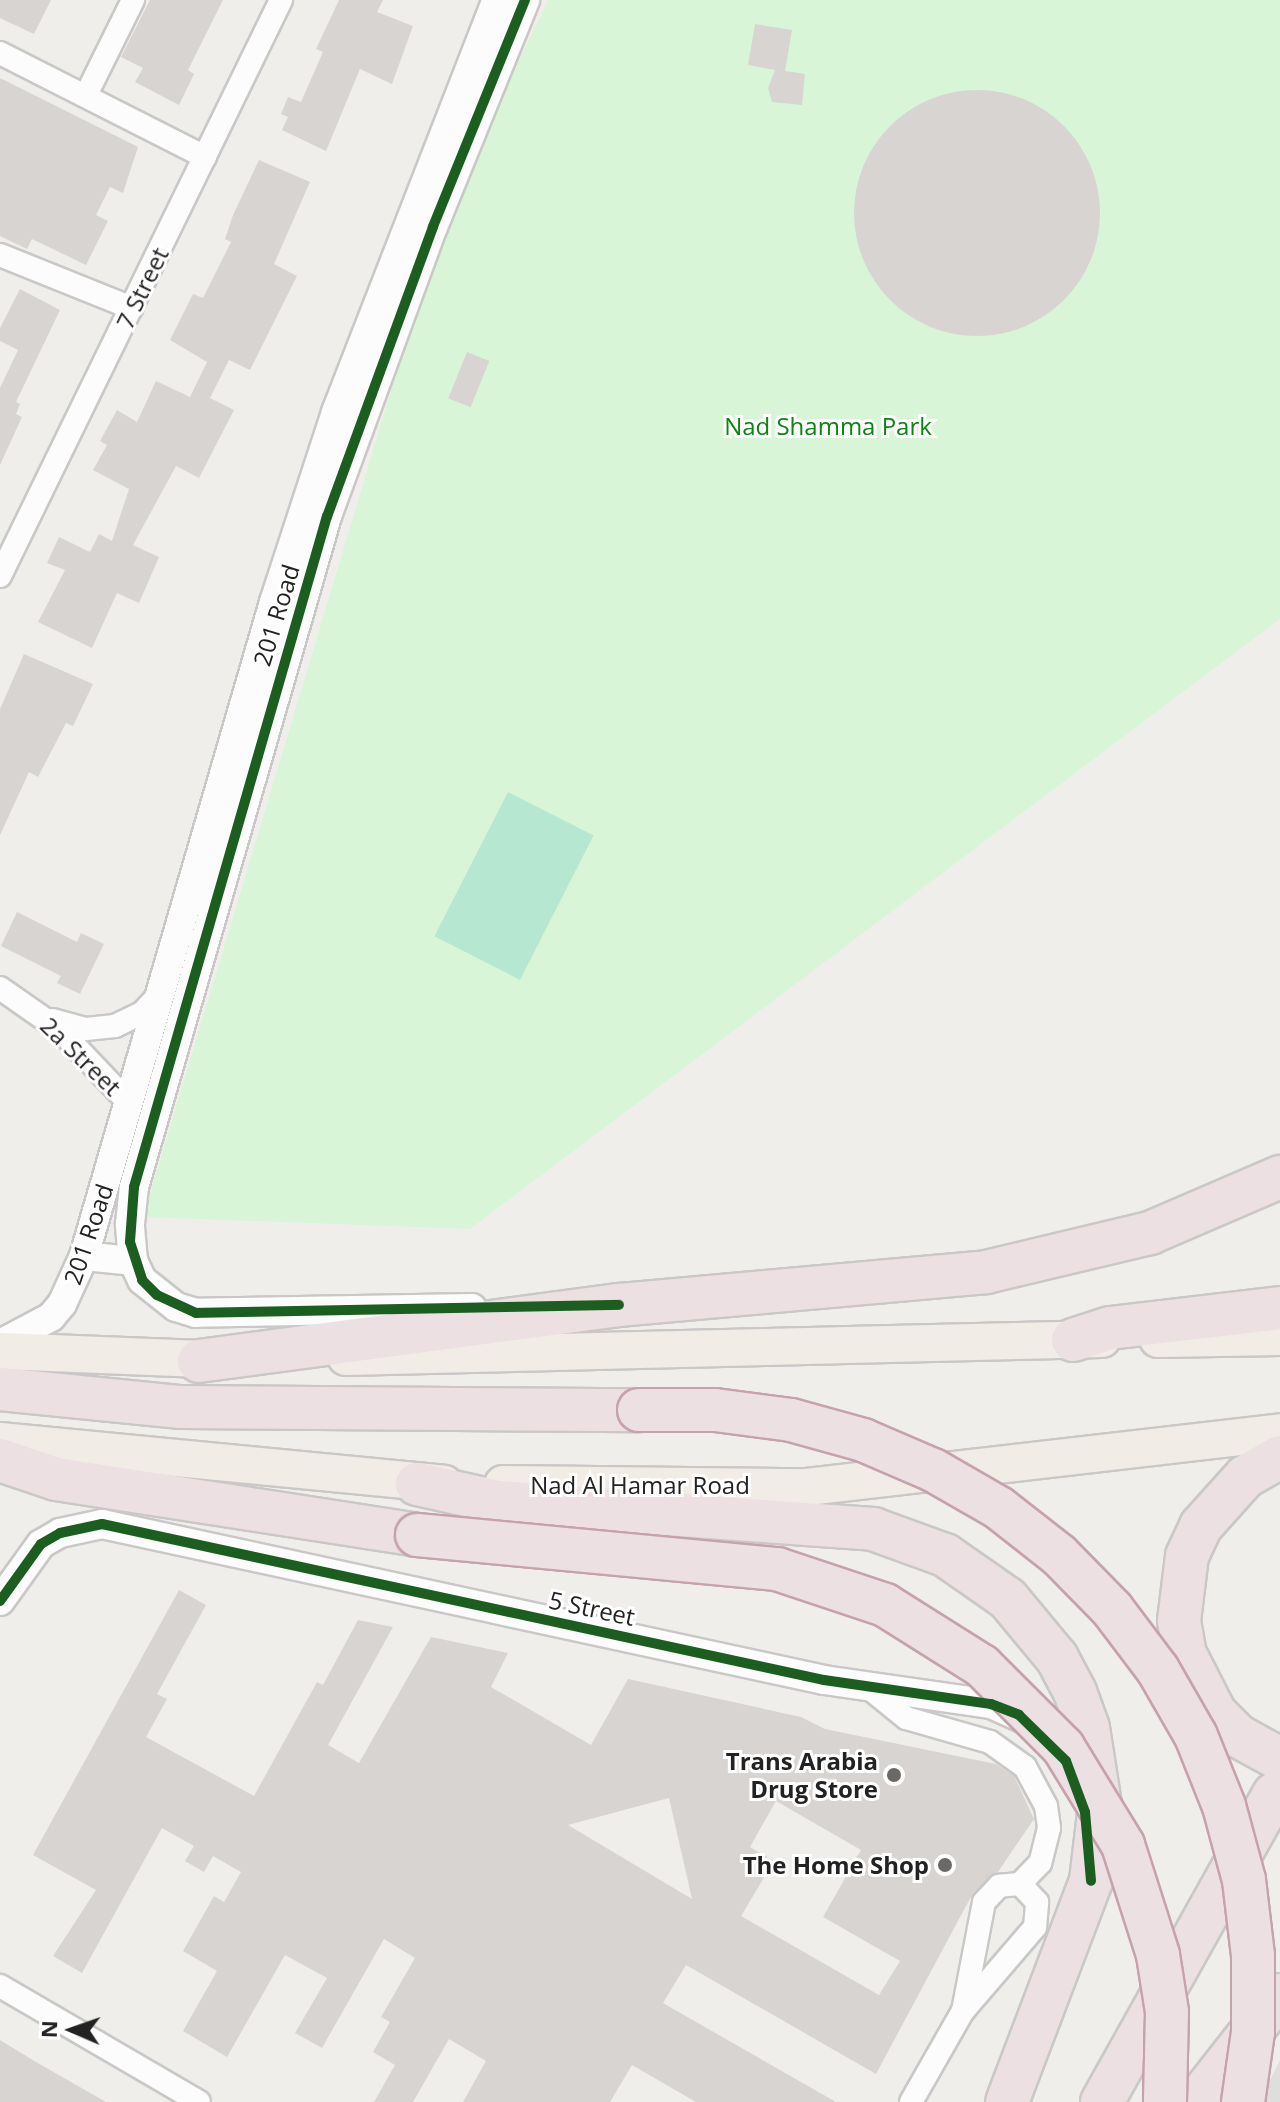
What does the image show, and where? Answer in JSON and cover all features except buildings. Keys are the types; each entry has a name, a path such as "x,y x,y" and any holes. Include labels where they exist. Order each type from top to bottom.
{"highway":[{"path":"199,1361 619,1305 930,1280 1041,1262 1150,1233 1280,1177"},
{"path":"1073,1340 1110,1328 1280,1308"},
{"path":"0,1389 181,1407 715,1410 791,1420 891,1452 999,1508 1059,1555 1112,1609 1158,1670 1196,1736 1228,1821 1244,1880 1253,1956 1253,2032 1243,2102"},
{"path":"1102,2102 1277,1777 1215,1713 1189,1664 1179,1621 1187,1556 1201,1526 1245,1477 1280,1457"},
{"path":"0,1460 56,1479 417,1535 777,1569 885,1605 982,1666 1063,1747 1123,1845 1158,1955 1167,2012 1165,2102"},
{"path":"417,1484 498,1502 873,1529 945,1555 1017,1608 1057,1658 1075,1692 1094,1753 1100,1805 1091,1881 1007,2102"},
{"path":"1196,2102 1280,1995"}],"main road":[{"path":"0,1351 199,1361 1280,1337"},
{"name":"Nad Al Hamar Road","path":"0,1441 59,1443 417,1484 807,1487 1280,1432"}],"street":[{"path":"87,93 133,0"},
{"name":"7 Street","path":"0,576 281,0"},
{"name":"201 Road","path":"0,1344 29,1332 57,1310 84,1256 274,602 336,412 497,0"},
{"name":"201 Road","path":"133,1261 130,1224 134,1187 327,516 433,227 525,0"},
{"path":"0,53 87,93 205,157"},
{"path":"3,265 132,308"},
{"name":"2a Street","path":"0,988 33,1010 84,1053 129,1103"},
{"name":"2a Street","path":"33,1010 71,1027 101,1029 142,1013 162,991"},
{"path":"84,1256 133,1261 157,1295 196,1313 619,1305"},
{"name":"5 Street","path":"0,1601 41,1544 70,1530 102,1524 869,1688 991,1704 1019,1715 1044,1736 1079,1785 1091,1881"},
{"path":"869,1688 906,1718 990,1742 1025,1767 1042,1796 1049,1828 1040,1863 1020,1884 999,1886 984,1902 963,2011"},
{"path":"911,2102 963,2011 1035,1927 1037,1902 1020,1884"},
{"path":"0,1986 199,2102"}],"shaded area":[{"path":"1280,2060 1280,2102 1259,2102"}],"green space":[{"name":"Nad Shamma Park","path":"548,0 1280,0 1280,619 470,1229 143,1217 442,221"},
{"path":"508,792 594,836 520,980 434,936"}],"cycle path":[{"path":"525,0 433,227 327,516 134,1187 130,1242 142,1280 157,1295 196,1313 619,1305"},
{"path":"0,1601 41,1544 60,1533 102,1524 824,1680 991,1704 1019,1715 1066,1761 1085,1812 1091,1881"}],"place":[{"name":"Trans Arabia Drug Store","path":"894,1775"},
{"name":"The Home Shop","path":"945,1865"}]}
